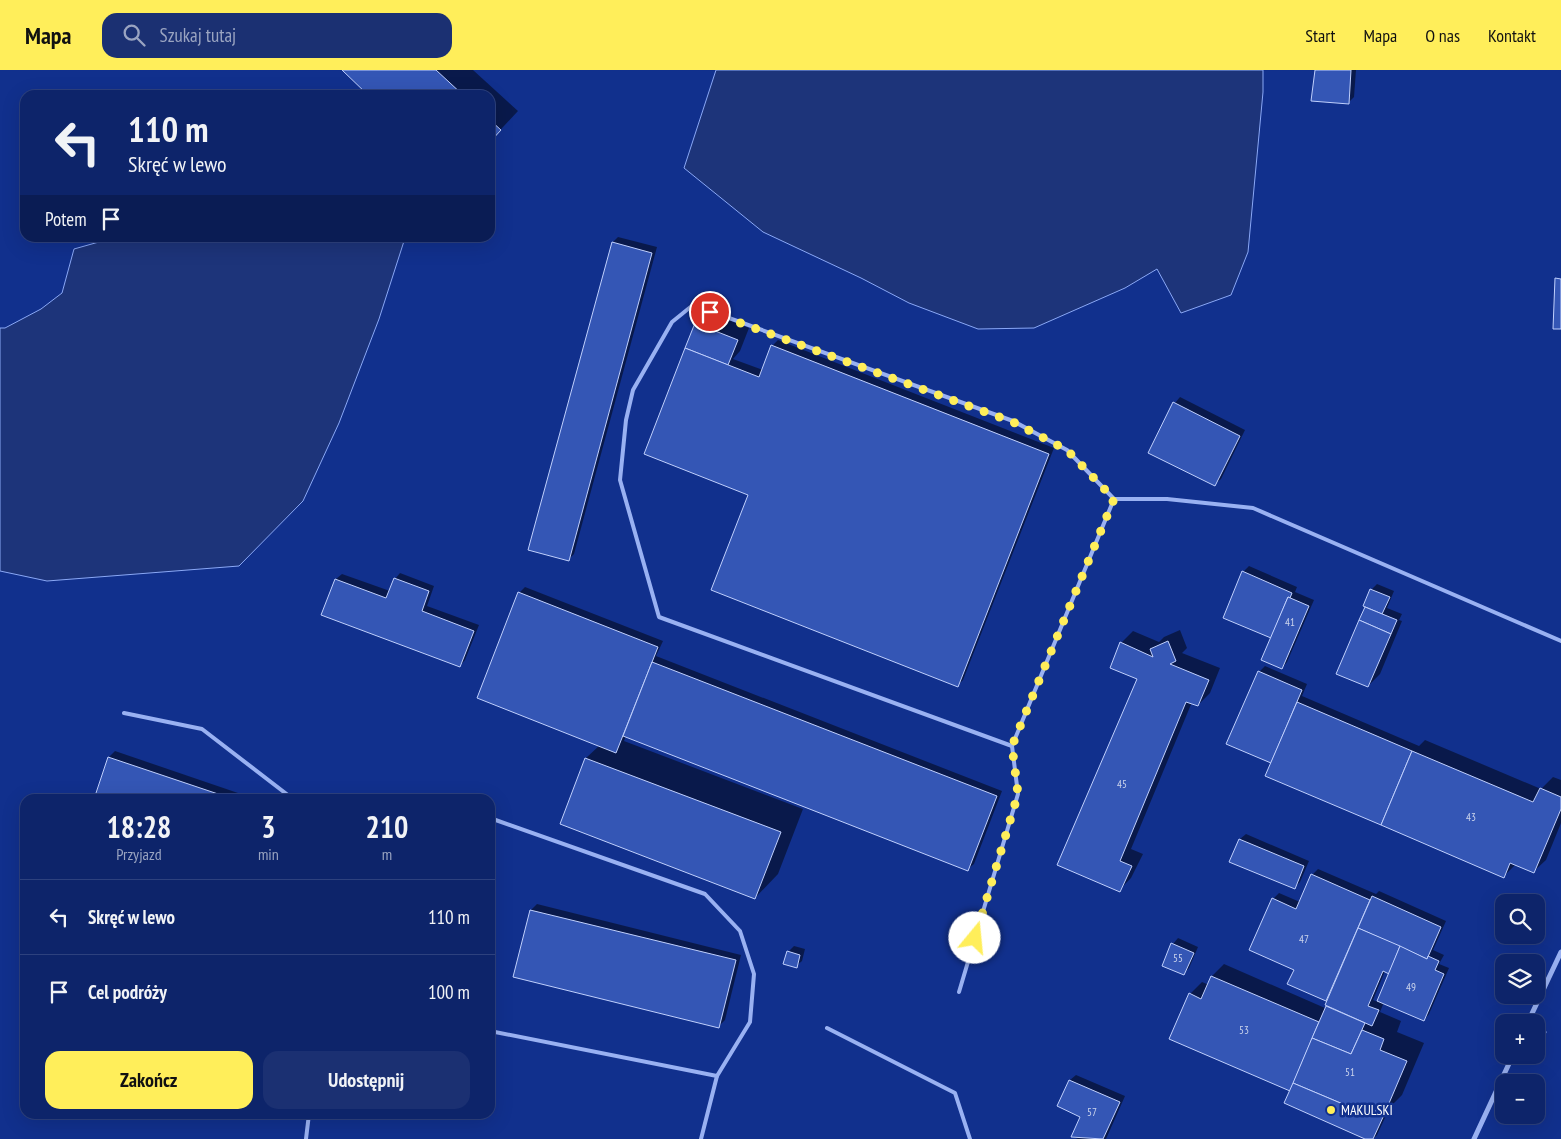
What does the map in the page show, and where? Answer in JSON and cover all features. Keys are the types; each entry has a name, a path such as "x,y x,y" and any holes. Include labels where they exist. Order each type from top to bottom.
{"street":[{"path":"1532,1014 1561,952"},
{"path":"1474,1139 1509,1064"}],"lane":[{"path":"1012,746 659,617 620,480 626,420 633,390 672,322 693,305 1013,422 1067,450 1114,499 1167,499 1253,508 1561,641"},
{"path":"959,992 1018,794 1012,746 1114,499"},
{"path":"124,714 202,729 287,794"},
{"path":"495,820 705,894 740,931 754,974 750,1022 717,1076 701,1139"},
{"path":"827,1028 955,1093 970,1139"},
{"path":"495,1032 717,1076"},
{"path":"306,1139 309,1119"}],"water":[{"path":"716,70 1263,70 1263,92 1248,252 1231,295 1181,313 1157,269 1125,288 1034,328 978,329 909,303 763,232 684,168"},
{"path":"99,242 404,242 379,319 339,423 303,501 239,566 47,581 0,571 0,328 5,328 41,309 62,293 74,249"}],"building":[{"path":"342,70 436,70 458,90 363,90"},
{"path":"1315,70 1351,70 1349,104 1311,101"},
{"path":"495,125 501,130 495,137"},
{"path":"612,242 652,253 569,561 528,550"},
{"path":"1555,278 1561,279 1561,329 1553,329"},
{"path":"695,323 738,340 728,365 685,348"},
{"path":"771,345 1049,454 958,687 711,590 748,495 644,454 685,348 759,377"},
{"path":"1173,402 1240,436 1215,486 1148,453"},
{"path":"1242,571 1292,593 1290,598 1288,597 1271,638 1223,618"},
{"path":"394,578 429,591 422,611 474,631 460,667 321,615 335,579 386,598"},
{"path":"1370,589 1390,597 1382,614 1363,606"},
{"path":"518,592 658,647 616,753 477,698"},
{"path":"1288,597 1309,606 1282,669 1261,660"},
{"path":"1365,607 1397,620 1391,634 1359,620"},
{"path":"1359,620 1391,634 1368,687 1336,674"},
{"path":"1168,641 1176,661 1170,664 1209,680 1198,706 1186,702 1120,861 1132,866 1120,892 1057,865 1137,679 1110,668 1120,642 1153,657 1150,649"},
{"path":"652,662 997,796 968,871 623,736"},
{"path":"1258,671 1302,690 1271,763 1226,744"},
{"path":"1297,702 1412,751 1381,825 1265,776"},
{"path":"1412,751 1533,802 1540,788 1561,797 1561,809 1534,873 1510,863 1504,878 1381,825"},
{"path":"108,757 218,794 96,794"},
{"path":"585,758 781,832 755,899 560,824"},
{"path":"1239,839 1304,866 1295,889 1229,862"},
{"path":"1311,874 1370,900 1326,1001 1287,984 1294,970 1249,950 1272,898 1296,909"},
{"path":"1372,896 1441,927 1427,959 1358,928"},
{"path":"530,910 736,960 719,1028 513,977"},
{"path":"1358,928 1400,946 1389,974 1383,971 1368,1006 1379,1010 1372,1026 1325,1005"},
{"path":"1171,943 1194,953 1184,975 1162,966"},
{"path":"1400,946 1427,959 1428,956 1439,961 1435,970 1444,974 1424,1021 1377,1001"},
{"path":"787,951 800,955 797,968 783,964"},
{"path":"1211,976 1319,1022 1290,1091 1169,1039 1189,993 1201,999"},
{"path":"1326,1006 1365,1023 1351,1054 1312,1038"},
{"path":"1362,1030 1384,1039 1380,1050 1407,1061 1384,1115 1360,1104 1357,1110 1293,1083 1312,1038 1351,1054"},
{"path":"1069,1080 1120,1102 1103,1139 1071,1137 1080,1117 1057,1106"},
{"path":"1293,1083 1357,1110 1360,1104 1384,1115 1373,1139 1365,1139 1284,1103"}],"place":[{"name":"MAKULSKI","path":"1331,1110"}],"route":[{"path":"710,312 1013,422 1067,450 1114,499 1012,746 1018,794 975,938"}]}
